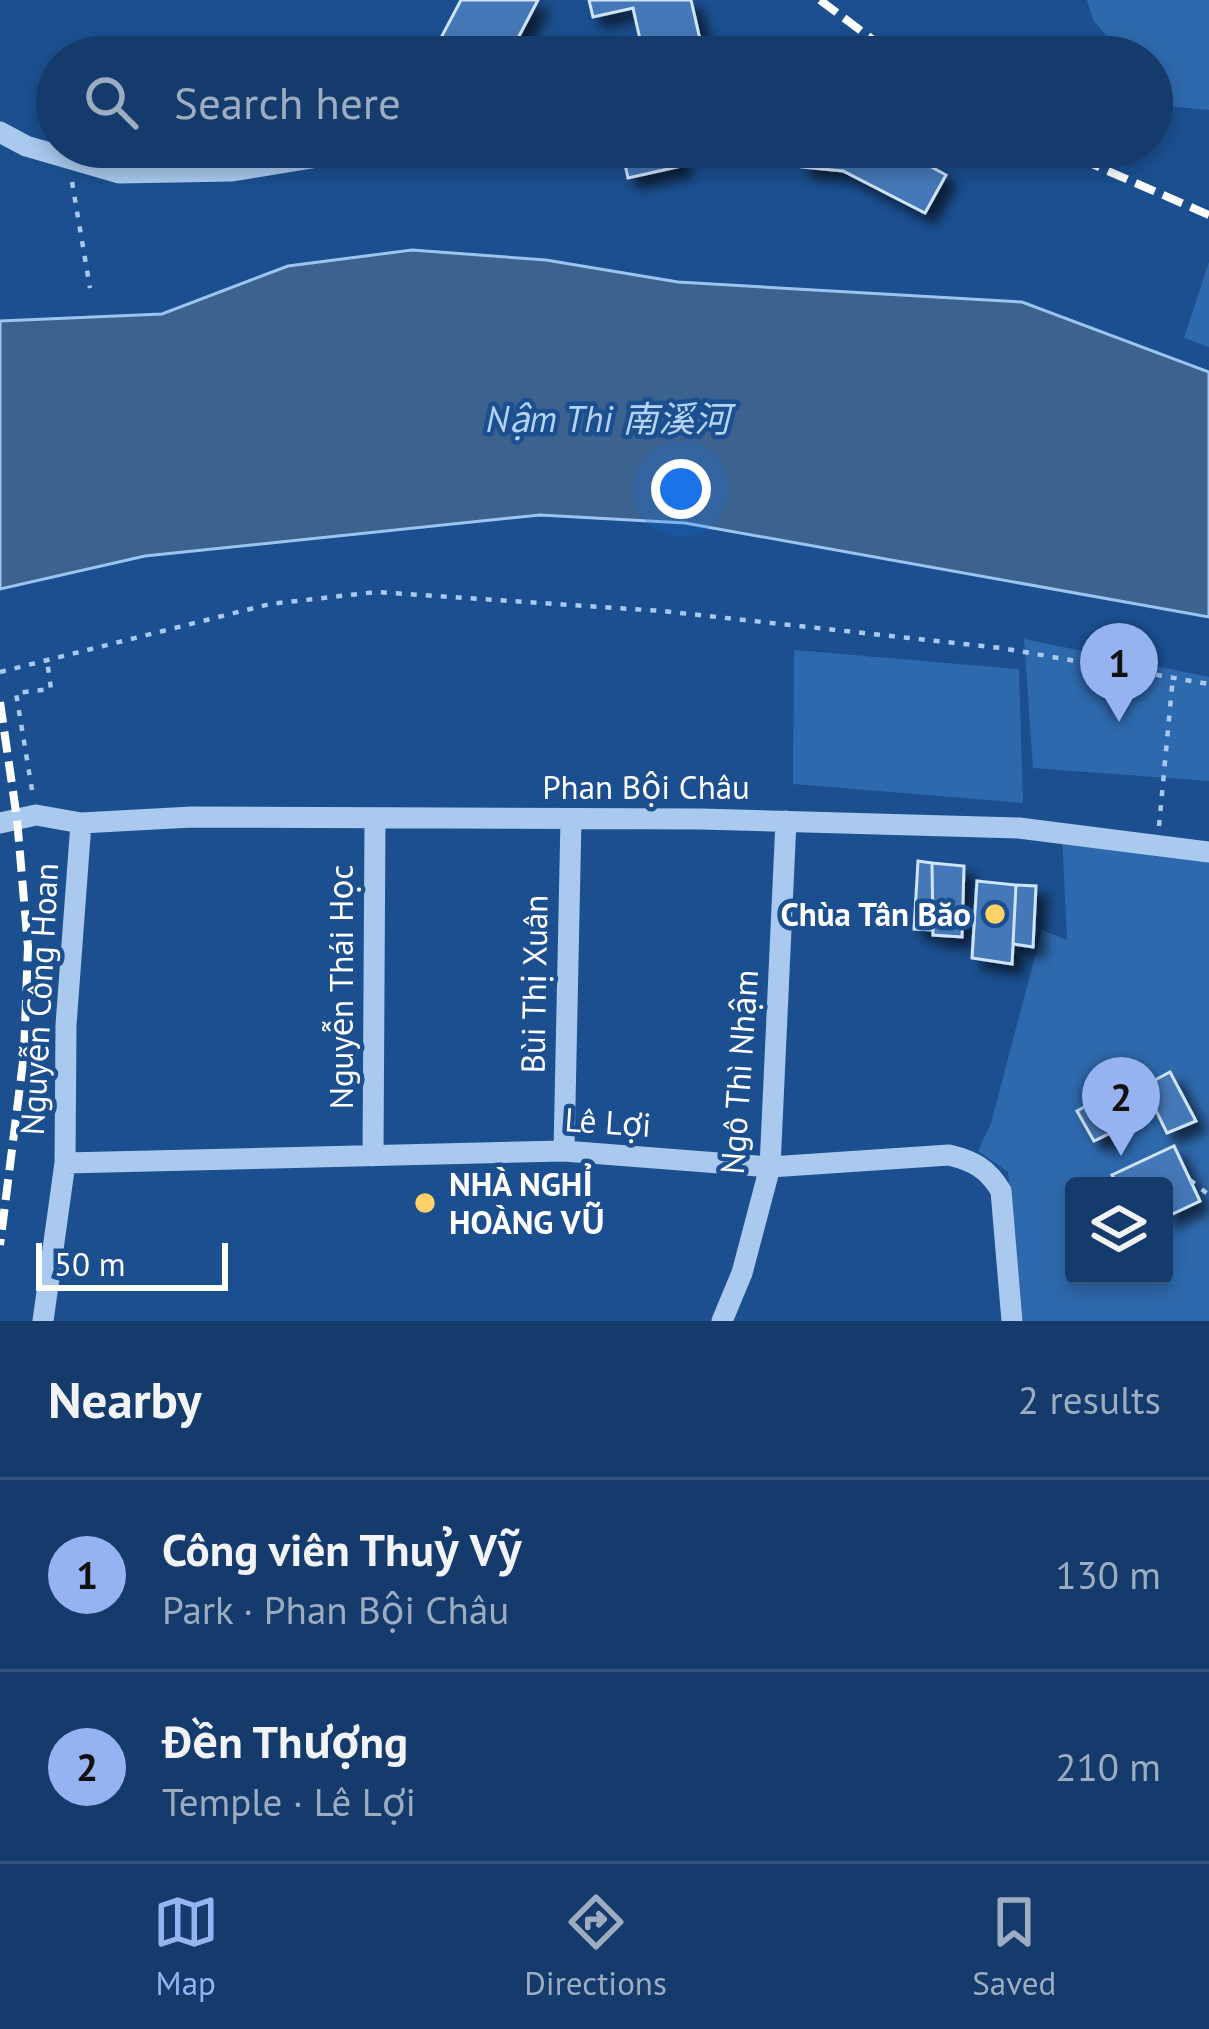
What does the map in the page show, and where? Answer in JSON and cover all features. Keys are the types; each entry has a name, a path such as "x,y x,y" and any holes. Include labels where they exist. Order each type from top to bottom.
{"street":[{"path":"0,132 36,149"},
{"path":"102,168 119,173 250,168"},
{"path":"0,823 36,815"},
{"name":"Phan Bội Châu","path":"36,815 81,823 192,817 571,819 1019,828 1209,852"},
{"name":"Nguyễn Thái Học","path":"373,1156 375,818"},
{"name":"Bùi Thị Xuân","path":"564,1151 571,819"},
{"name":"Ngô Thì Nhậm","path":"722,1321 742,1273 770,1167 786,821"},
{"name":"Nguyễn Công Hoan","path":"44,1321 64,1163 66,1025 81,823"},
{"name":"Lê Lợi","path":"64,1163 564,1151 770,1167 949,1155 990,1172 1001,1191 1012,1321"}],"path":[{"path":"70,168 90,288"},
{"path":"0,672 270,604 376,592 662,611 1001,648 1209,684"},
{"path":"36,815 16,693 51,689 47,661"},
{"path":"1158,842 1173,676"},
{"path":"1190,1180 1209,1196"}],"shaded area":[{"path":"1087,0 1209,0 1209,110 1173,107 1173,36 1106,36 1093,20"},
{"path":"1209,262 1209,347 1184,338"},
{"path":"1024,639 1209,677 1209,781 1033,768"},
{"path":"794,650 1019,669 1023,803 793,784"},
{"path":"1062,837 1209,843 1209,1321 1023,1321 1008,1172 978,1151 991,1123 1042,930 1067,940"}],"water":[{"name":"Nậm Thi 南溪河","path":"412,250 546,260 678,282 1022,302 1209,372 1209,617 685,523 540,515 145,556 0,589 0,321 162,314 288,266"}],"building":[{"path":"461,0 538,0 519,36 442,36"},
{"path":"589,0 691,0 699,36 639,36 633,8 593,17"},
{"path":"626,168 672,168 628,178"},
{"path":"812,168 933,168 946,175 925,213 843,171"},
{"path":"918,861 932,863 933,930 914,929"},
{"path":"932,863 964,866 962,937 933,935"},
{"name":"Chùa Tân Băo","path":"977,881 1016,885 1012,964 972,958"},
{"path":"1016,885 1036,886 1033,947 1013,944"},
{"path":"1170,1072 1196,1121 1167,1133 1144,1086"},
{"path":"1093,1102 1110,1133 1094,1141 1077,1111"},
{"path":"1174,1146 1200,1201 1173,1214 1173,1177 1112,1175"}],"railway":[{"path":"820,0 868,36"},
{"path":"1101,168 1209,215"},
{"path":"0,702 17,819 28,947 24,1054 0,1245"}],"place":[{"name":"Công viên Thuỷ Vỹ","path":"1119,722"},
{"name":"Chùa Tân Băo","path":"995,914"},
{"name":"Đền Thượng","path":"1121,1156"},
{"name":"NHÀ NGHỈ HOÀNG VŨ","path":"425,1203"}]}
